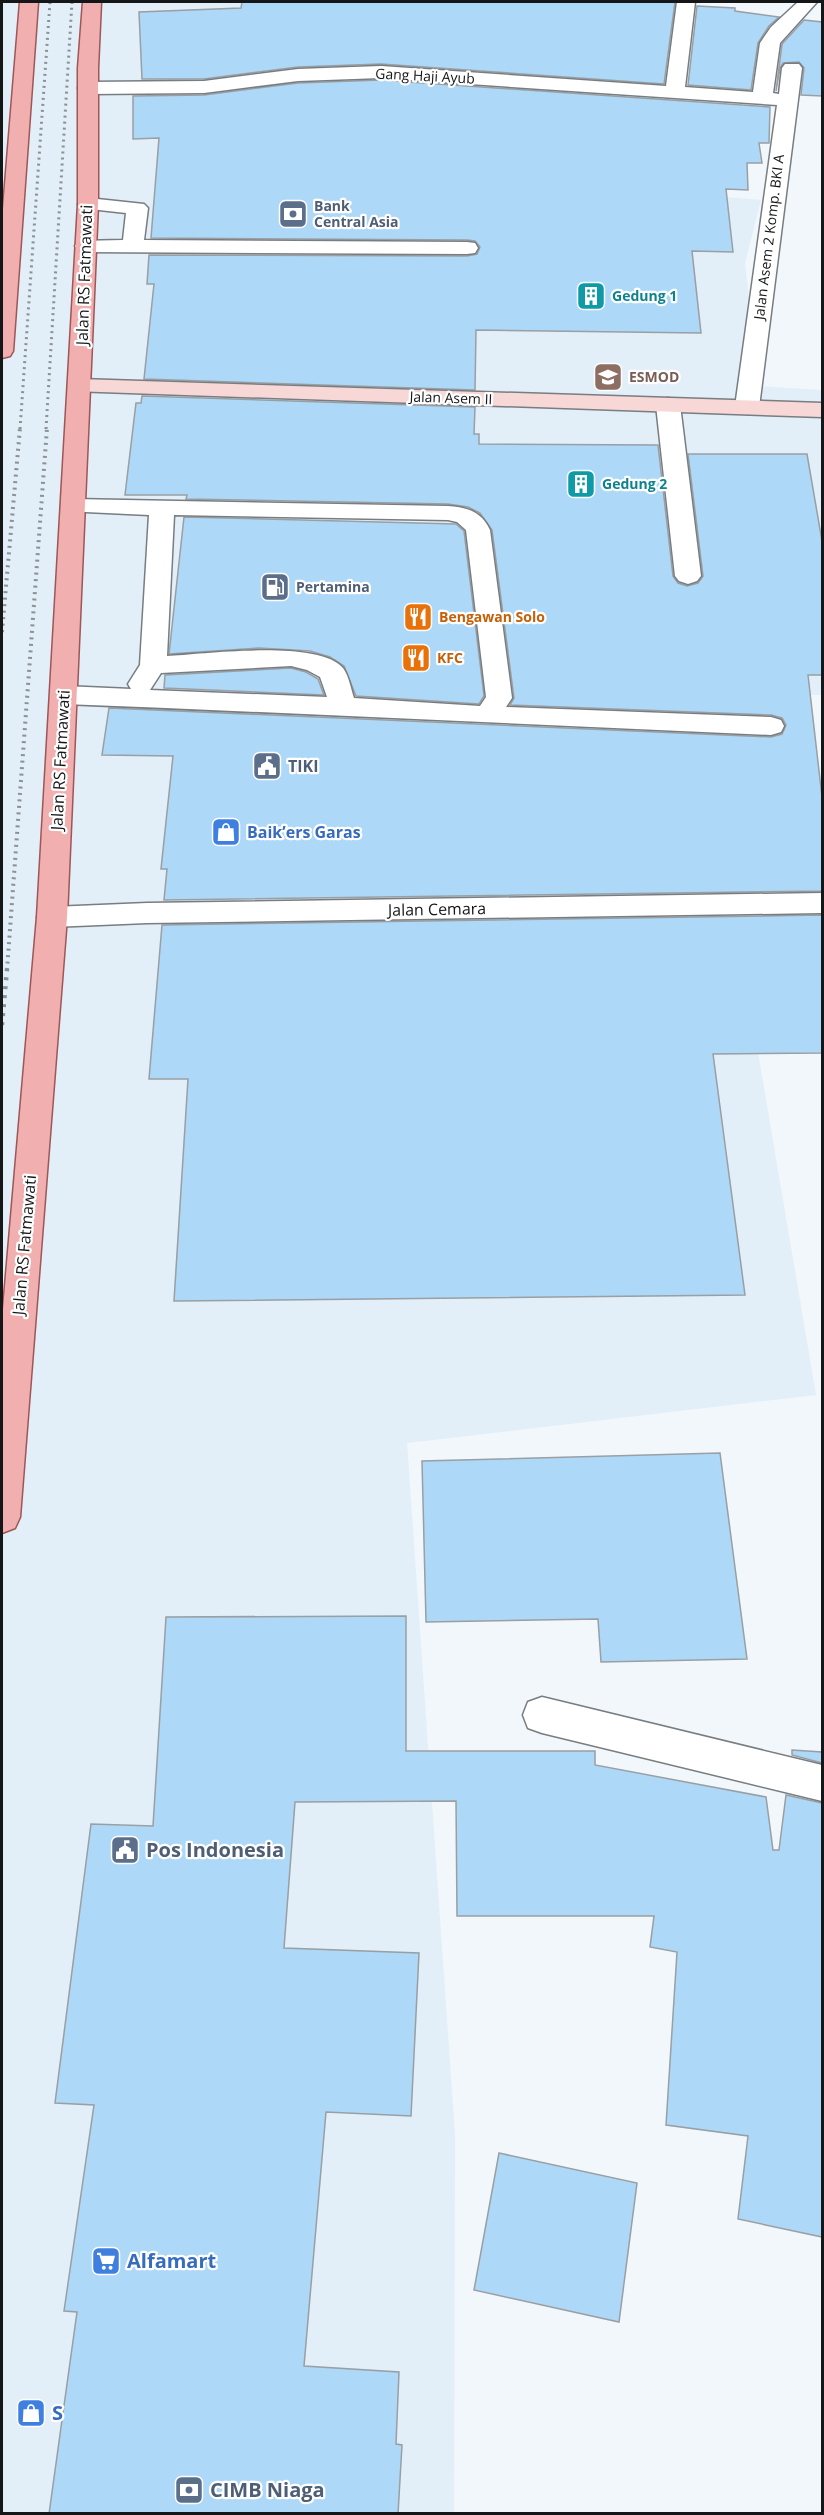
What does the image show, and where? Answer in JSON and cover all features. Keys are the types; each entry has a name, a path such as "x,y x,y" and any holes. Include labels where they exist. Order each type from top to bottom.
{"main road":[{"path":"2,351 8,159 29,2"},
{"name":"Jalan RS Fatmawati","path":"2,1517 51,917 80,386 88,204 88,88 92,2"}],"street":[{"path":"675,91 687,2"},
{"path":"762,98 770,43 778,31 808,2"},
{"name":"Jalan Asem 2 Komp. BKI A","path":"747,407 792,68"},
{"name":"Gang Haji Ayub","path":"88,88 204,87 298,75 381,72 787,100"},
{"path":"88,204 137,208 133,247"},
{"path":"86,246 467,248"},
{"name":"Jalan Asem II","path":"80,386 822,410"},
{"path":"668,405 688,576"},
{"path":"73,506 463,515 476,523 478,530 500,698 493,706 491,715"},
{"path":"133,697 153,665 162,509"},
{"path":"153,665 291,657 315,663 332,672 344,706"},
{"path":"64,695 771,726"},
{"name":"Jalan Cemara","path":"51,917 171,913 822,903"},
{"path":"542,1715 822,1783"}],"shaded area":[{"path":"2,2 272,2 272,10 215,12 217,78 252,76 247,132 547,182 761,200 745,263 759,386 822,390 822,695 286,695 281,871 727,869 816,1395 407,1443 455,2135 454,2513 2,2514"}],"building":[{"path":"242,2 675,2 664,84 381,64 298,67 204,79 142,79 139,12 241,8"},
{"path":"697,6 735,8 735,11 779,17 769,26 758,43 751,90 688,85"},
{"path":"804,20 822,22 822,96 801,95 804,68 799,62 783,63 776,91 782,44"},
{"path":"381,80 770,107 769,143 759,143 762,163 747,163 748,190 726,189 733,252 692,251 701,333 476,330 475,390 144,379 154,284 147,284 149,255 467,256 477,254 480,247 475,241 467,240 151,238 159,138 133,139 133,96 204,95 298,83"},
{"path":"142,396 475,407 474,434 479,434 479,444 658,445 673,576 678,583 687,586 698,583 703,576 688,454 807,454 822,541 822,675 808,675 822,797 822,891 164,900 167,869 161,869 173,756 102,755 109,708 771,737 782,734 786,725 782,718 771,715 510,705 514,698 492,530 480,513 468,507 448,504 186,499 187,495 125,495 136,403 141,403"},
{"path":"184,517 456,524 464,531 484,696 479,704 356,696 344,666 330,657 310,651 259,648 169,654"},
{"path":"291,668 306,672 318,679 324,695 164,688 165,675"},
{"path":"822,915 822,1053 713,1054 745,1295 174,1301 188,1079 149,1079 162,925"},
{"path":"720,1453 747,1659 601,1662 598,1619 426,1622 422,1461"},
{"path":"406,1616 406,1751 595,1751 595,1765 766,1797 773,1850 779,1850 786,1795 822,1803 822,2237 738,2219 748,2136 666,2125 677,1952 650,1947 654,1916 457,1916 456,1801 295,1802 284,1948 419,1953 411,2116 326,2112 304,2366 399,2372 396,2444 402,2445 398,2514 49,2514 77,2312 64,2311 94,2105 55,2103 91,1824 153,1826 166,1617"},
{"path":"792,1750 822,1752 822,1763 792,1755"},
{"path":"499,2153 637,2183 619,2322 474,2290"}],"railway":[{"path":"20,429 50,2"},
{"path":"46,429 72,2"},
{"path":"2,632 20,428"},
{"path":"7,970 47,428"},
{"path":"2,1025 7,969"}],"place":[{"name":"Bank Central Asia","path":"293,214"},
{"name":"Gedung 1","path":"591,296"},
{"name":"ESMOD","path":"608,377"},
{"name":"Gedung 2","path":"581,484"},
{"name":"Pertamina","path":"275,587"},
{"name":"Bengawan Solo","path":"418,617"},
{"name":"KFC","path":"416,658"},
{"name":"TIKI","path":"267,766"},
{"name":"Baik’ers Garas","path":"226,832"},
{"name":"Pos Indonesia","path":"125,1850"},
{"name":"Alfamart","path":"106,2261"},
{"name":"S","path":"31,2413"},
{"name":"CIMB Niaga","path":"189,2490"}]}
